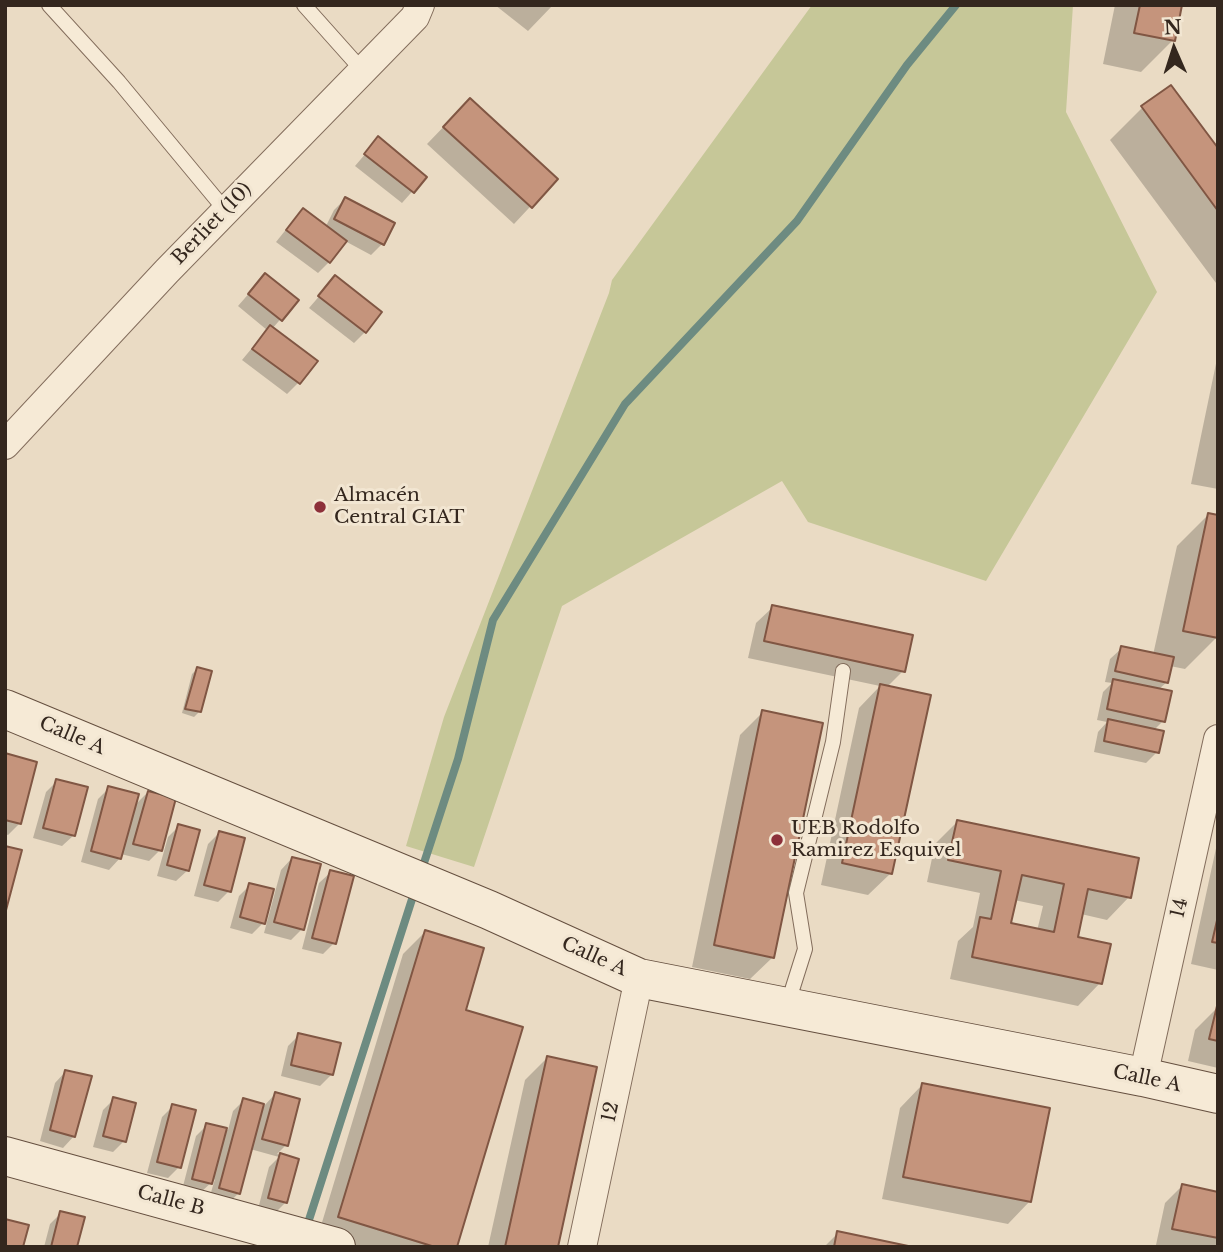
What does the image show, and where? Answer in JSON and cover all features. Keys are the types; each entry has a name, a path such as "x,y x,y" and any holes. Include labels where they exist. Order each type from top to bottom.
{"street":[{"name":"Berliet (10)","path":"5,445 167,271 415,17 420,5"},
{"name":"Calle A","path":"5,709 489,910 639,978 1218,1094"},
{"name":"14","path":"1143,1077 1218,739"},
{"name":"12","path":"582,1247 639,978"},
{"name":"Calle B","path":"5,1156 336,1247"}],"lane":[{"path":"49,5 119,82 226,211"},
{"path":"304,5 362,70"},
{"path":"787,1007 805,949 796,893 834,742 843,671"}],"green space":[{"path":"812,5 1073,5 1066,112 1157,292 986,581 808,522 782,481 562,606 474,867 406,846 444,717 612,280"}],"building":[{"path":"1140,5 1182,5 1175,41 1134,33"},
{"path":"1171,85 1218,148 1218,211 1141,106"},
{"path":"470,98 558,179 532,208 443,127"},
{"path":"378,136 427,177 414,193 364,154"},
{"path":"345,197 395,223 384,245 334,219"},
{"path":"303,208 347,241 330,263 286,230"},
{"path":"265,273 299,300 282,321 248,294"},
{"path":"335,275 382,312 366,333 318,296"},
{"path":"270,325 318,361 300,384 252,349"},
{"path":"1208,513 1218,515 1218,638 1183,631"},
{"path":"772,605 913,635 905,672 764,641"},
{"path":"1121,646 1174,657 1168,683 1115,671"},
{"path":"197,667 212,671 201,712 185,709"},
{"path":"1113,679 1172,691 1165,722 1107,709"},
{"path":"880,684 931,695 892,874 842,863"},
{"path":"762,710 823,723 774,958 714,945"},
{"path":"1108,719 1164,731 1159,753 1104,741"},
{"path":"5,753 37,762 21,824 5,820"},
{"path":"56,779 88,787 75,836 43,828"},
{"path":"108,786 139,794 121,859 91,851"},
{"path":"148,791 176,798 162,851 133,844"},
{"path":"957,820 1139,858 1131,898 1088,889 1078,937 1111,944 1102,984 972,957 980,917 991,919 1001,871 948,860","holes":["1022,875 1064,884 1054,932 1011,923"]},
{"path":"178,824 200,830 189,871 167,865"},
{"path":"219,831 245,838 231,892 204,885"},
{"path":"5,846 22,850 5,914"},
{"path":"292,857 321,864 304,930 274,922"},
{"path":"330,870 354,876 336,944 312,938"},
{"path":"249,883 274,889 265,924 240,917"},
{"path":"1218,916 1218,943 1212,942"},
{"path":"425,930 484,948 466,1010 523,1027 457,1247 435,1247 338,1217"},
{"path":"1218,1006 1218,1041 1209,1039"},
{"path":"298,1033 341,1043 333,1075 291,1065"},
{"path":"547,1056 597,1067 558,1247 505,1247"},
{"path":"65,1070 92,1076 75,1137 50,1130"},
{"path":"922,1083 1050,1108 1031,1202 903,1177"},
{"path":"275,1092 300,1099 288,1146 262,1139"},
{"path":"113,1097 136,1103 126,1142 103,1136"},
{"path":"243,1098 264,1104 240,1194 219,1188"},
{"path":"172,1104 196,1110 181,1168 157,1162"},
{"path":"206,1123 227,1128 212,1184 192,1179"},
{"path":"280,1153 299,1159 287,1203 268,1198"},
{"path":"1182,1184 1218,1192 1218,1238 1172,1229"},
{"path":"60,1211 85,1217 77,1247 51,1247"},
{"path":"5,1219 29,1225 23,1247 5,1247"},
{"path":"837,1231 913,1247 834,1247"}],"waterway":[{"path":"422,869 458,759 493,620 625,404 797,221 907,65 956,5"},
{"path":"307,1226 414,893"}],"place":[{"name":"Almacén Central GIAT","path":"320,507"},
{"name":"UEB Rodolfo Ramirez Esquivel","path":"777,840"}]}
